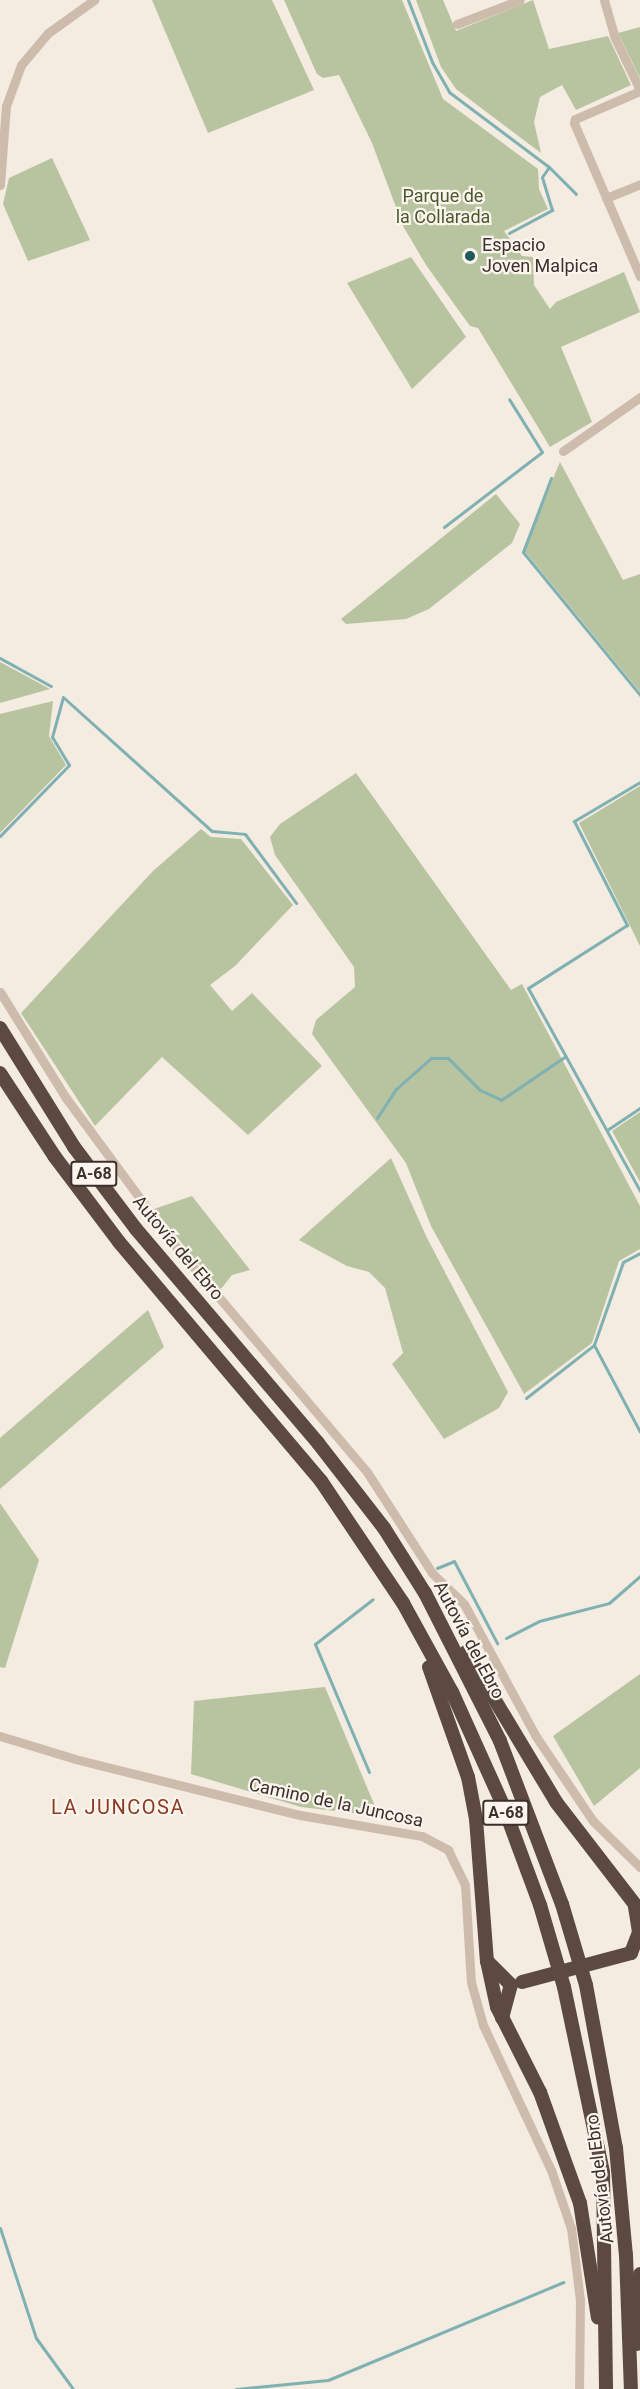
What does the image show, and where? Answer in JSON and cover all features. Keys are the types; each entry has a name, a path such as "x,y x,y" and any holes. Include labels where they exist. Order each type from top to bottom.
{"highway":[{"name":"Autovía del Ebro","path":"0,1028 81,1156 136,1229 338,1468 384,1528 425,1593 478,1694 525,1801 586,1985 616,2148 626,2255 631,2388"},
{"name":"Autovía del Ebro","path":"0,1073 55,1157 119,1242 321,1481 392,1586 452,1692 503,1805 540,1905 564,1987 603,2172 606,2387"},
{"path":"392,1586 445,1704 468,1777 476,1819 487,1961 492,1990 502,2018 540,2092 580,2203 591,2259 606,2387"},
{"path":"425,1593 439,1607 556,1802 638,1908 637,1955 492,1990"},
{"path":"487,1961 516,1984"},
{"path":"502,2018 516,1984"},
{"path":"631,2388 640,2274"}],"street":[{"path":"0,185 6,106 21,65 42,38 94,0"},
{"path":"456,24 520,0"},
{"path":"604,0 614,36 640,91 575,119 574,123 640,276"},
{"path":"606,198 640,184"},
{"path":"563,451 640,397"},
{"path":"0,992 66,1098 172,1242 367,1472 432,1573 464,1604 535,1735 579,1802 593,1821 640,1867"},
{"name":"Camino de la Juncosa","path":"0,1736 75,1759 300,1815 422,1836 440,1845 458,1862 465,1885 474,1995 483,2025 551,2170 571,2228 580,2300 579,2389"},
{"path":"474,1995 492,1990"}],"green space":[{"path":"152,0 272,0 314,90 208,133"},
{"name":"Parque de la Collarada","path":"284,0 402,0 443,99 538,169 539,189 548,209 504,231 522,256 533,257 534,285 550,309 556,302 624,272 640,312 561,347 592,422 550,447 478,328 470,326 426,265 403,226 372,143 339,75 323,78 317,74"},
{"path":"416,0 443,0 456,31 533,0 549,49 608,36 631,85 576,110 562,85 540,97 534,122 541,153 456,89 441,67"},
{"path":"640,27 640,78 618,33"},
{"path":"52,158 90,240 28,261 3,204 9,178"},
{"path":"411,257 466,337 412,389 347,283"},
{"path":"560,462 623,580 640,574 640,692 523,549"},
{"path":"496,494 520,524 512,543 429,609 406,619 346,624 341,619"},
{"path":"0,662 50,689 0,703"},
{"path":"53,701 49,736 66,765 0,833 0,714"},
{"path":"356,773 511,990 522,984 640,1206 640,1249 619,1261 592,1343 524,1394 431,1226 406,1163 312,1034 316,1020 355,987 354,967 275,855 270,837 280,824"},
{"path":"640,786 640,946 579,823"},
{"path":"201,829 211,837 241,839 293,905 235,966 210,985 232,1011 252,993 322,1066 248,1135 162,1057 95,1126 21,1013 153,871"},
{"path":"640,1112 640,1182 612,1131"},
{"path":"391,1158 427,1238 508,1392 499,1408 444,1439 392,1364 403,1353 385,1288 369,1272 347,1266 299,1240"},
{"path":"192,1196 250,1270 232,1275 220,1290 154,1209"},
{"path":"148,1310 164,1347 0,1489 0,1438"},
{"path":"0,1503 39,1560 5,1668 0,1667"},
{"path":"640,1674 640,1768 594,1806 553,1736"},
{"path":"325,1687 379,1816 301,1807 191,1774 194,1701"}],"waterway":[{"path":"408,0 432,62 449,92 549,167 576,194"},
{"path":"509,233 552,210 542,177 549,167"},
{"path":"444,527 542,452 509,399"},
{"path":"551,478 523,552 640,695"},
{"path":"0,658 51,686"},
{"path":"0,836 69,765 52,737 63,697 212,831 245,834 296,903"},
{"path":"640,782 574,821 627,925 528,988 640,1191"},
{"path":"377,1118 396,1089 431,1058 448,1058 480,1090 501,1100 566,1056"},
{"path":"607,1130 640,1108"},
{"path":"640,1253 623,1262 594,1345 640,1432"},
{"path":"526,1398 594,1345"},
{"path":"437,1568 454,1561 497,1643"},
{"path":"506,1638 539,1621 609,1603 640,1576"},
{"path":"369,1772 315,1644 373,1599"},
{"path":"0,2228 36,2338 73,2389"},
{"path":"236,2389 328,2380 563,2282"}],"place":[{"name":"Espacio Joven Malpica","path":"470,256"}],"district":[{"name":"LA JUNCOSA","path":"118,1807"}]}
